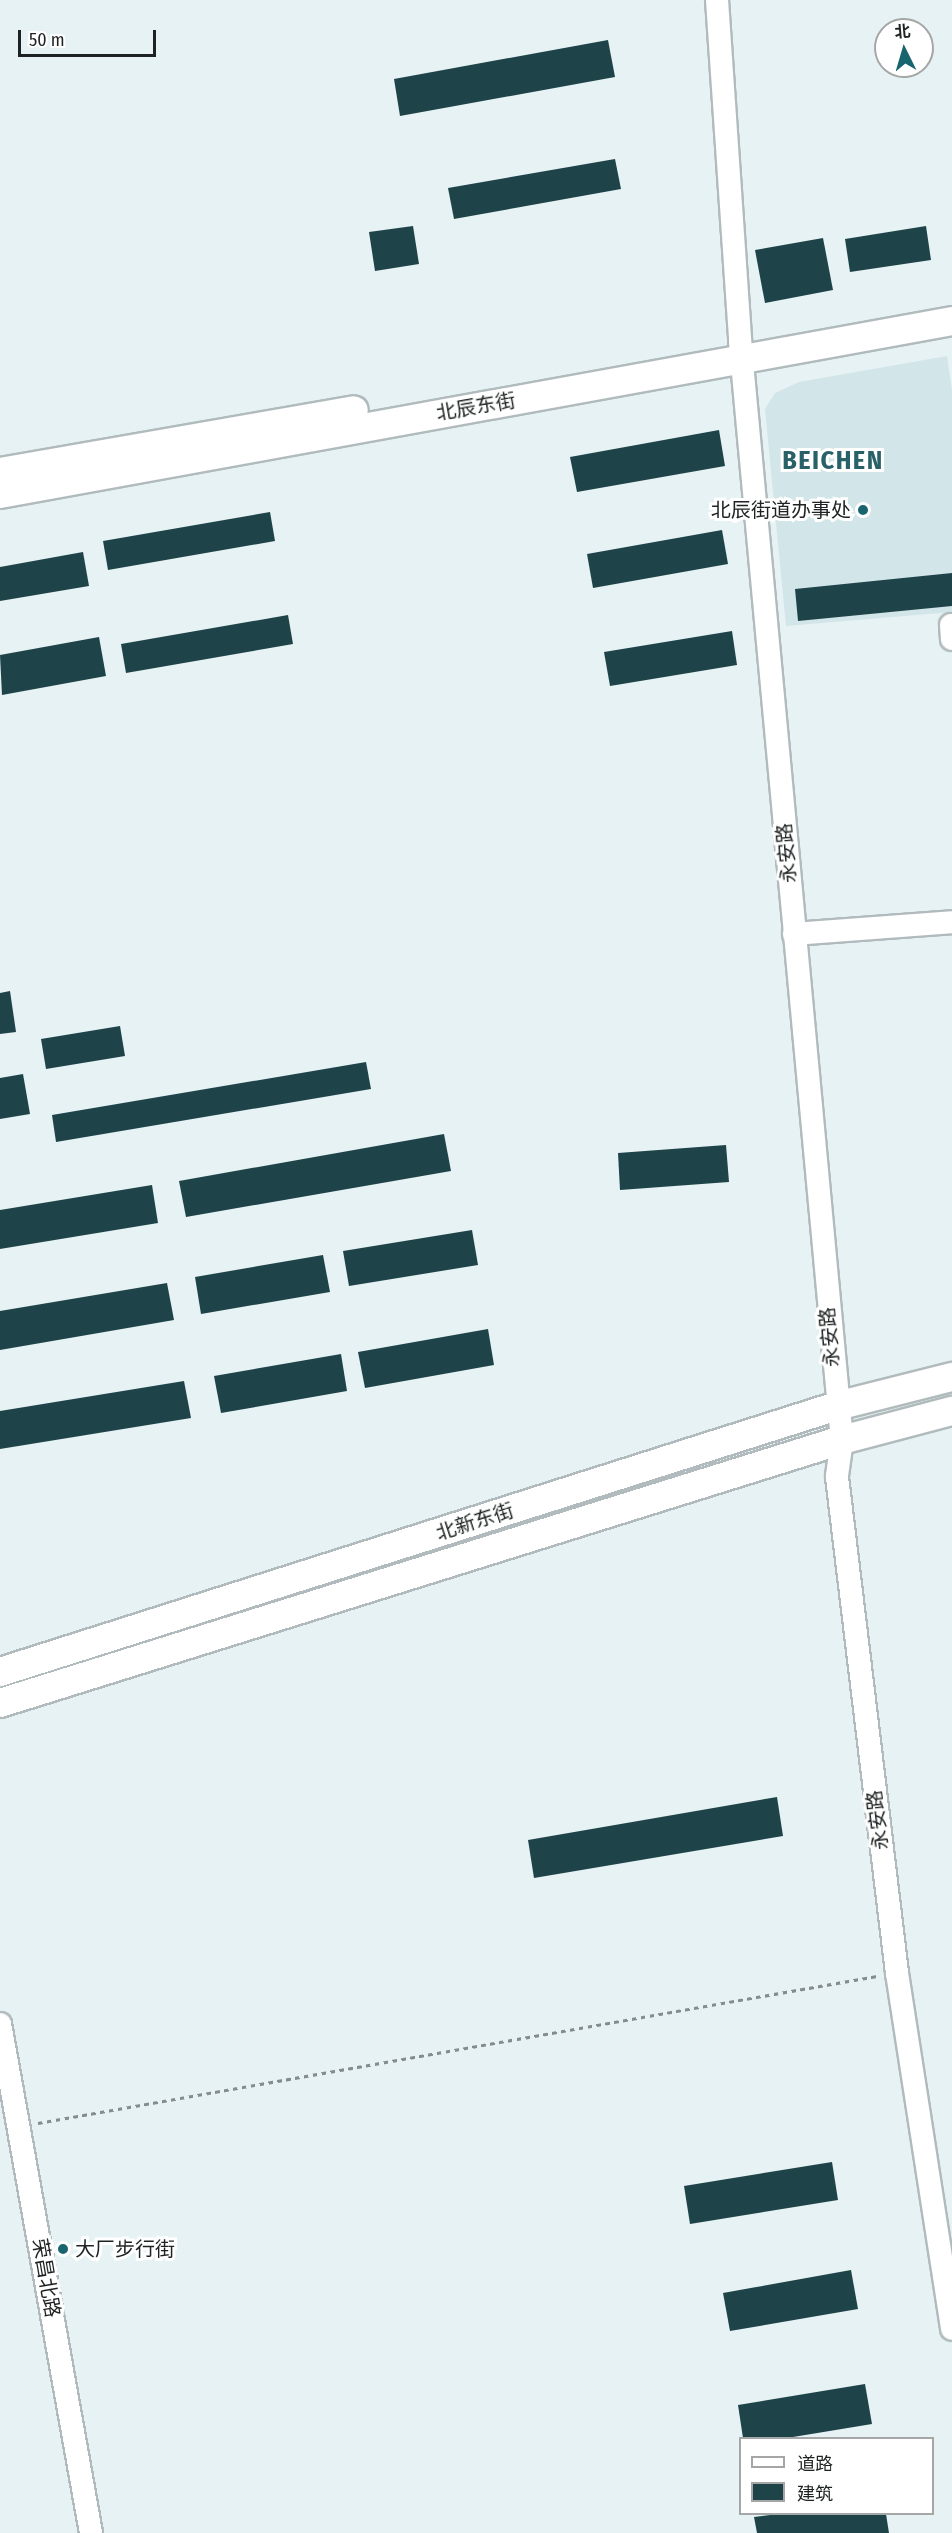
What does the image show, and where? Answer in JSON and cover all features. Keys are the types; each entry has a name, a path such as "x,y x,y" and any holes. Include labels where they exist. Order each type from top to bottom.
{"main road":[{"name":"北辰东街","path":"0,494 741,350 952,301"},
{"name":"北辰东街","path":"0,472 741,350 952,321"},
{"name":"北新东街","path":"0,1672 837,1406 952,1377"},
{"name":"北新东街","path":"0,1703 842,1440 952,1411"}],"street":[{"name":"永安路","path":"717,0 741,350 837,1406 842,1440 837,1477 897,1972 952,2329"},
{"path":"794,934 952,922"},
{"path":"350,1562 359,1591"},
{"name":"荣昌北路","path":"0,2024 91,2533"}],"path":[{"path":"19,2126 897,1972"}],"shaded area":[{"name":"北辰街道办事处","path":"947,356 952,391 952,612 786,626 765,409 775,393 799,382"}],"building":[{"path":"608,40 615,77 400,116 394,79"},
{"path":"615,159 621,189 454,219 448,188"},
{"path":"413,226 419,264 375,271 369,232"},
{"path":"926,226 931,260 850,272 845,239"},
{"path":"823,238 833,290 765,303 755,250"},
{"path":"719,430 725,466 577,492 570,457"},
{"path":"270,512 275,541 108,570 103,541"},
{"path":"722,530 728,564 593,588 587,554"},
{"path":"83,552 89,586 0,601 0,567"},
{"path":"952,573 952,606 798,621 795,589"},
{"path":"288,615 293,644 126,673 121,644"},
{"path":"732,631 737,665 610,686 604,652"},
{"path":"99,637 106,676 2,695 0,655"},
{"path":"10,991 16,1032 0,1034 0,993"},
{"path":"120,1026 125,1056 46,1069 41,1039"},
{"path":"366,1062 371,1089 56,1142 52,1115"},
{"path":"23,1074 30,1114 0,1119 0,1078"},
{"path":"444,1134 451,1171 186,1217 179,1181"},
{"path":"726,1145 729,1182 620,1190 618,1153"},
{"path":"152,1185 158,1223 0,1249 0,1210"},
{"path":"472,1230 478,1265 349,1286 343,1251"},
{"path":"323,1255 330,1292 201,1314 195,1277"},
{"path":"167,1283 174,1320 0,1350 0,1311"},
{"path":"488,1329 494,1365 365,1388 358,1352"},
{"path":"341,1354 347,1391 221,1413 214,1376"},
{"path":"184,1381 191,1418 0,1449 0,1411"},
{"path":"777,1797 783,1836 534,1878 528,1840"},
{"path":"832,2162 838,2200 690,2224 684,2186"},
{"path":"851,2270 858,2309 730,2331 723,2293"},
{"path":"865,2384 872,2424 793,2437 743,2437 738,2405"},
{"path":"886,2515 889,2533 757,2533 754,2517"}],"place":[{"name":"北辰街道办事处","path":"863,510"},
{"name":"大厂步行街","path":"63,2249"}],"district":[{"name":"BEICHEN","path":"833,461"}]}
